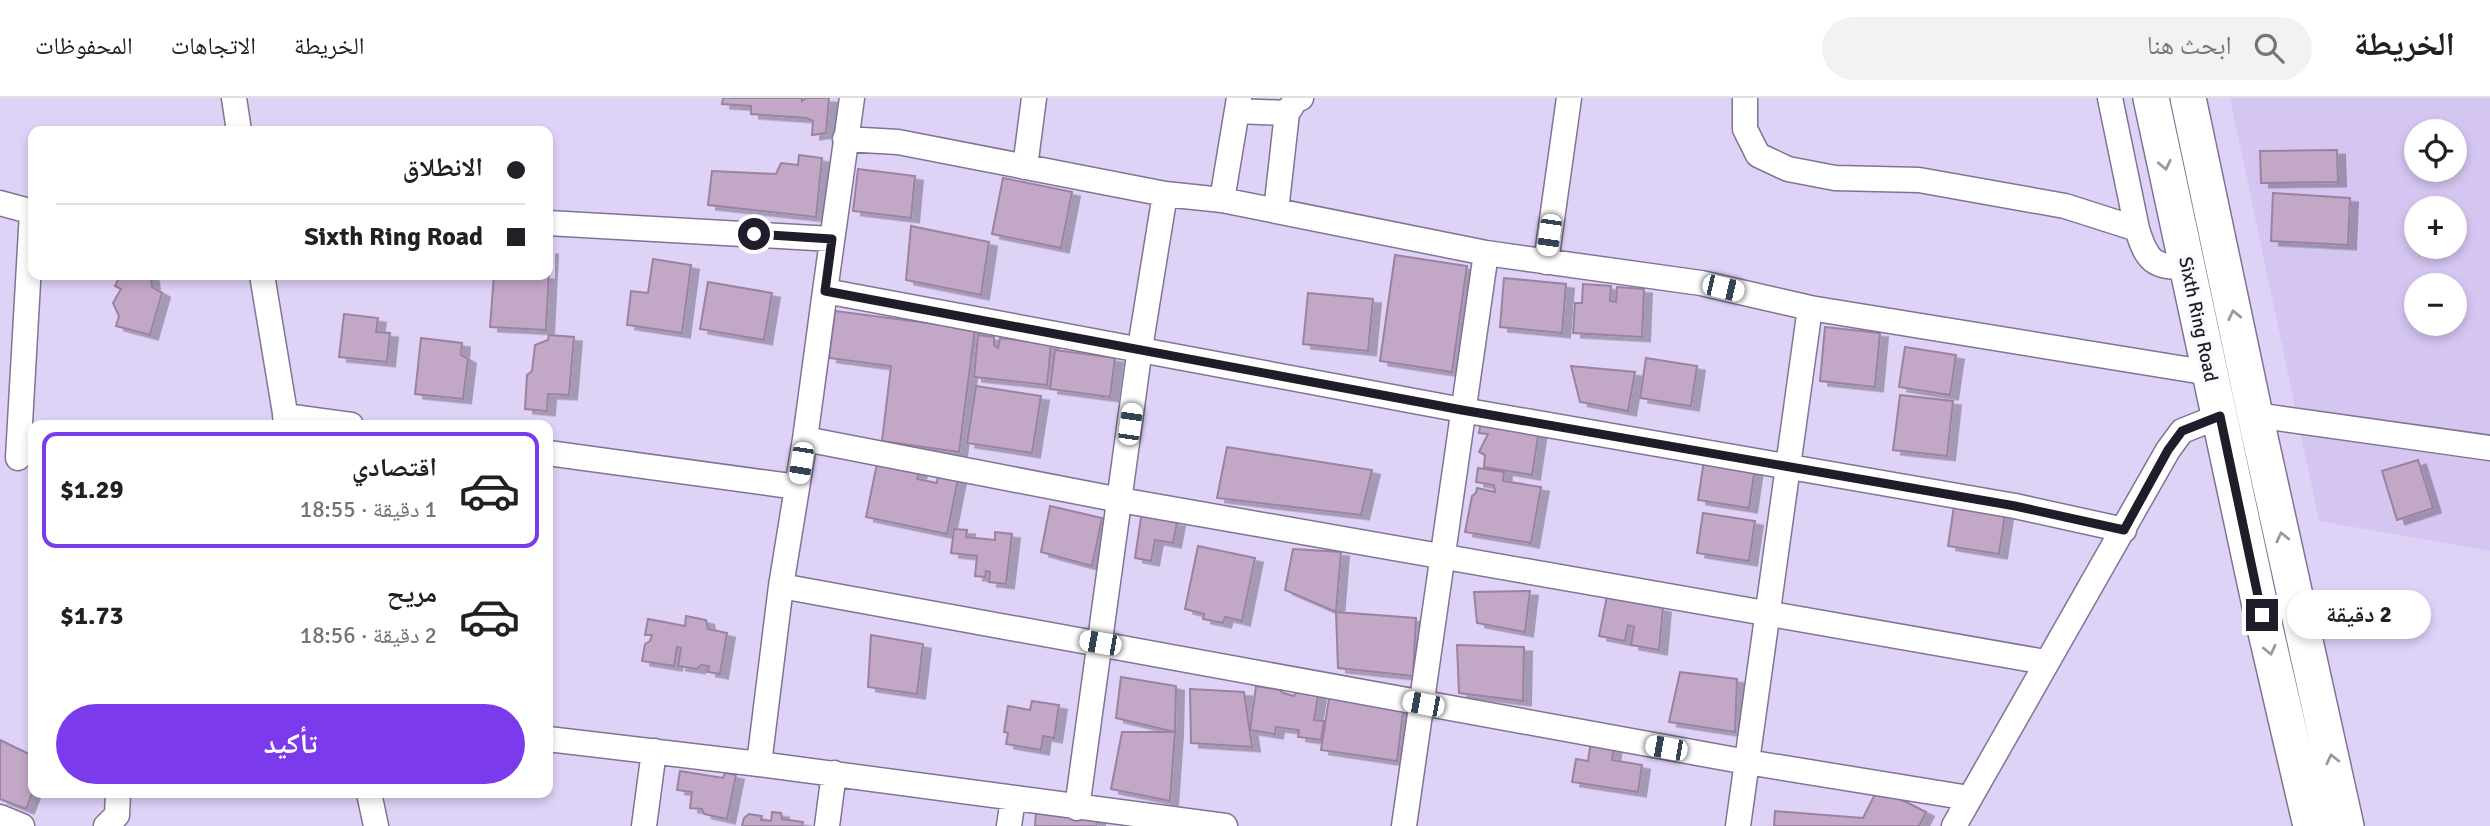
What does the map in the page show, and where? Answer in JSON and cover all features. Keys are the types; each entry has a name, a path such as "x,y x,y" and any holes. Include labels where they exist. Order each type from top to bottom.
{"highway":[{"name":"Sixth Ring Road","path":"2151,98 2311,826"},
{"name":"Sixth Ring Road","path":"2188,98 2346,826"}],"street":[{"path":"234,98 238,126"},
{"path":"759,764 781,586 805,439 852,98"},
{"path":"1025,167 1034,98"},
{"path":"1546,262 1569,98"},
{"path":"1745,98 1745,129 1758,155 1788,169 1835,178 1919,180 2065,206 2137,229"},
{"path":"2110,98 2144,252 2153,262 2171,268 2188,267"},
{"path":"1222,200 1238,104 1294,106 1276,211"},
{"path":"845,139 898,142 1165,194 1222,200 1486,253 1701,283 1810,308 2210,373"},
{"path":"1077,808 1140,348 1165,194"},
{"path":"0,203 28,211"},
{"path":"553,223 832,239"},
{"path":"1404,826 1486,253"},
{"path":"17,458 29,280"},
{"path":"257,280 286,420"},
{"path":"825,291 1462,410 2015,506 2124,530"},
{"path":"1738,826 1810,308"},
{"path":"2255,415 2490,448"},
{"path":"1954,826 2168,450 2182,431 2220,416"},
{"path":"805,439 1121,500 2045,662"},
{"path":"553,454 797,487"},
{"path":"781,586 1746,762 1969,798"},
{"path":"553,740 834,773 1185,823 1226,826"},
{"path":"644,826 654,751"},
{"path":"827,826 834,773"},
{"path":"106,826 117,815 118,798"},
{"path":"370,798 376,826"},
{"path":"1009,826 1013,799"},
{"path":"0,817 22,826"}],"shaded area":[{"path":"2230,98 2490,98 2490,551 2319,521"}],"building":[{"path":"723,98 802,98 802,101 806,98 829,98 826,133 812,135 813,121 806,118 751,114 751,106 722,104"},
{"path":"2337,150 2338,182 2261,183 2260,151"},
{"path":"799,155 822,158 816,217 708,205 712,171 776,174 781,163 798,165"},
{"path":"858,169 915,176 911,218 853,211"},
{"path":"1003,178 1072,192 1061,248 992,234"},
{"path":"2273,193 2350,198 2348,245 2271,241"},
{"path":"911,226 989,242 981,295 906,280"},
{"path":"1395,255 1467,266 1452,372 1380,361"},
{"path":"653,259 691,265 682,333 627,325 631,291 648,293"},
{"path":"1504,278 1566,284 1562,333 1500,327"},
{"path":"118,280 151,280 152,287 162,293 150,335 116,326 119,316 113,303 121,289 115,286"},
{"path":"494,280 548,280 546,330 490,327"},
{"path":"708,282 772,293 764,340 700,329"},
{"path":"1583,284 1611,286 1610,301 1616,302 1617,287 1644,289 1642,337 1573,333 1575,303 1582,303"},
{"path":"1308,293 1373,299 1368,351 1303,344"},
{"path":"835,311 975,329 959,452 882,441 891,366 829,358"},
{"path":"344,314 378,318 376,332 390,333 387,362 339,357"},
{"path":"1825,327 1880,333 1875,387 1820,381"},
{"path":"549,335 574,337 569,395 548,394 547,411 525,409 527,375 532,371 535,345 548,340"},
{"path":"978,335 994,337 994,345 998,348 1000,338 1051,344 1047,385 974,377"},
{"path":"421,338 462,343 461,355 468,359 463,399 415,394"},
{"path":"1905,347 1956,355 1950,395 1899,387"},
{"path":"1055,350 1115,358 1110,397 1050,389"},
{"path":"1646,358 1697,366 1691,406 1640,398"},
{"path":"1571,366 1635,372 1628,411 1580,402"},
{"path":"976,386 1041,396 1032,453 967,443"},
{"path":"1900,395 1953,401 1947,456 1893,450"},
{"path":"1481,422 1539,430 1532,475 1484,467 1485,455 1479,452 1488,434 1479,433"},
{"path":"1227,447 1372,470 1361,515 1217,498"},
{"path":"878,459 920,468 917,479 937,483 938,474 958,479 947,534 866,517"},
{"path":"1704,460 1755,468 1749,508 1698,500"},
{"path":"2418,460 2433,508 2397,520 2382,471"},
{"path":"1478,468 1504,472 1503,481 1541,487 1531,543 1465,532 1472,496 1477,488 1495,492 1494,485 1476,482"},
{"path":"1050,506 1102,518 1092,566 1041,552"},
{"path":"1954,506 2005,515 1999,554 1948,546"},
{"path":"1142,511 1171,516 1170,521 1177,522 1173,543 1155,540 1151,561 1135,558"},
{"path":"1703,513 1755,521 1749,561 1697,553"},
{"path":"954,529 967,530 966,537 995,540 995,532 1012,534 1006,584 989,582 990,572 986,571 985,577 975,576 977,556 951,553"},
{"path":"1198,546 1255,558 1242,621 1225,617 1223,623 1203,619 1204,614 1185,609"},
{"path":"1293,549 1341,552 1336,612 1285,590"},
{"path":"1530,591 1525,632 1477,623 1474,592"},
{"path":"1607,596 1663,608 1659,650 1631,645 1634,627 1628,625 1625,641 1599,636"},
{"path":"1336,612 1416,618 1413,676 1338,668"},
{"path":"686,616 706,620 708,629 727,633 720,674 708,672 709,666 701,665 697,669 678,666 681,648 677,647 674,666 642,661 645,644 650,641 652,635 645,635 648,619 685,626"},
{"path":"871,635 923,644 917,694 868,687"},
{"path":"1457,645 1524,647 1523,701 1459,693"},
{"path":"1680,672 1737,679 1735,732 1669,722"},
{"path":"1121,677 1176,686 1175,732 1116,718"},
{"path":"1256,686 1280,690 1294,696 1297,691 1318,695 1314,720 1324,721 1321,740 1298,737 1299,730 1276,727 1275,734 1250,730"},
{"path":"1190,689 1244,692 1252,747 1191,743"},
{"path":"1330,692 1404,704 1397,761 1321,750"},
{"path":"1032,701 1059,705 1054,738 1043,736 1041,750 1006,744 1008,733 1004,732 1008,706 1030,710"},
{"path":"1122,732 1175,732 1170,801 1111,789"},
{"path":"0,740 28,754 28,798 30,798 26,809 0,799"},
{"path":"1591,741 1614,745 1612,760 1642,765 1638,792 1572,782 1576,759 1588,761"},
{"path":"680,771 723,778 725,773 736,775 727,819 704,814 702,809 690,808 692,792 677,790"},
{"path":"1878,788 1926,812 1919,826 1774,826 1775,811 1863,818"},
{"path":"1036,811 1098,816 1096,826 1035,826"},
{"path":"772,812 781,813 782,819 803,822 802,826 742,826 744,818 749,814 771,821"}],"route":[{"path":"754,234 832,239 825,291 1462,410 2015,506 2124,530 2168,450 2182,431 2220,416 2262,615"}]}
